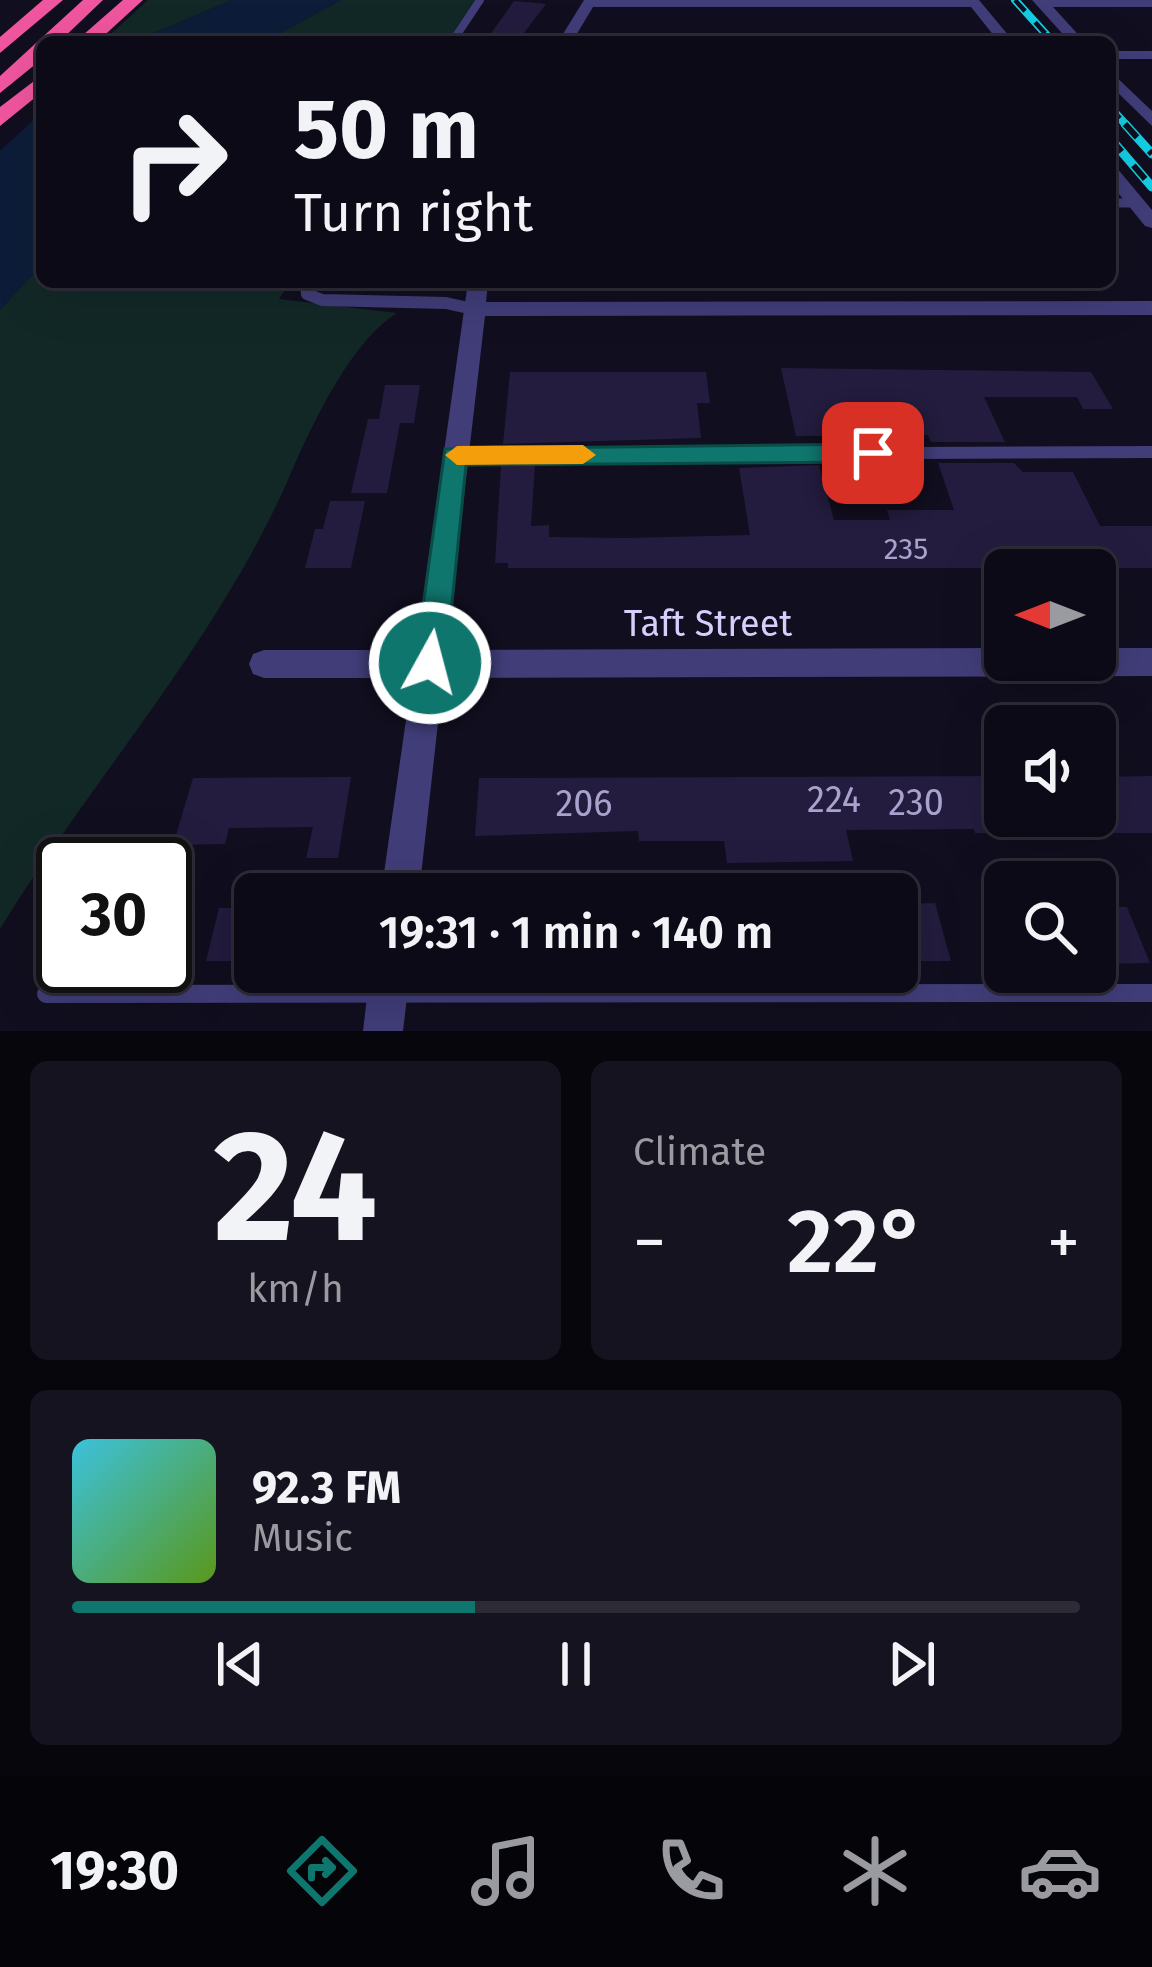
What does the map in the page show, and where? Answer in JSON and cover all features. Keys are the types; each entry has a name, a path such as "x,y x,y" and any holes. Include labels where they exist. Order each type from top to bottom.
{"highway":[{"path":"0,46 54,0"},
{"path":"55,36 94,0"},
{"path":"92,36 134,0"},
{"path":"0,87 36,53"},
{"path":"0,119 36,86"}],"street":[{"path":"570,36 590,1 973,1 1001,36"},
{"path":"1040,1 1152,3"},
{"path":"1040,1 1072,36"},
{"path":"1116,82 1151,120"},
{"path":"1116,178 1152,222"},
{"path":"403,873 476,296 1152,308"},
{"name":"Taft Street","path":"264,664 1152,662"}],"lane":[{"path":"456,36 480,0"},
{"path":"1116,55 1152,55"},
{"path":"1116,203 1136,203"},
{"path":"307,288 310,297 322,300 446,303 476,296"},
{"path":"454,455 1152,452"},
{"path":"46,994 387,999 1152,993"}],"green space":[{"path":"148,0 232,0 147,36 109,36"},
{"path":"341,0 475,0 451,36 275,36"},
{"path":"36,271 36,288 286,288 279,299 397,313 347,366 258,540 189,654 61,837 36,837 36,873 0,929 0,310"}],"water":[{"path":"232,0 341,0 275,36 147,36"},
{"path":"36,118 36,271 0,310 0,151"}],"building":[{"path":"514,1 546,4 522,36 489,36"},
{"path":"781,368 1091,372 1113,409 1083,409 1077,397 984,397 1005,442 931,442 928,435 796,436"},
{"path":"510,372 706,372 710,403 697,403 701,438 503,444"},
{"path":"385,385 420,385 414,423 400,423 387,493 351,493 368,419 379,419"},
{"path":"938,463 1014,463 1023,472 1073,472 1100,526 1152,526 1152,568 1116,568 1116,549 984,549 984,568 508,568 508,563 495,563 501,465 535,465 531,526 549,525 549,537 750,535 739,468 819,465 834,520 890,520 887,510 954,510"},
{"path":"330,501 365,501 351,568 305,568 315,529 323,529"},
{"path":"984,776 984,833 974,829 846,830 853,861 727,863 724,841 639,841 638,831 475,836 479,778"},
{"path":"1152,776 1152,833 1116,833 1116,777"},
{"path":"351,777 338,858 306,858 313,827 229,828 225,844 192,845 192,837 175,837 193,778"},
{"path":"935,903 951,961 919,961 918,904"},
{"path":"1116,907 1127,907 1150,963 1116,964"},
{"path":"219,908 234,908 234,961 206,961"}],"railway":[{"path":"1015,0 1048,36"},
{"path":"1116,114 1128,127"},
{"path":"1125,124 1152,154"},
{"path":"1116,145 1152,187"}],"slow traffic":[{"path":"457,455 583,455"}],"route":[{"path":"430,663 454,455 873,453"}]}
